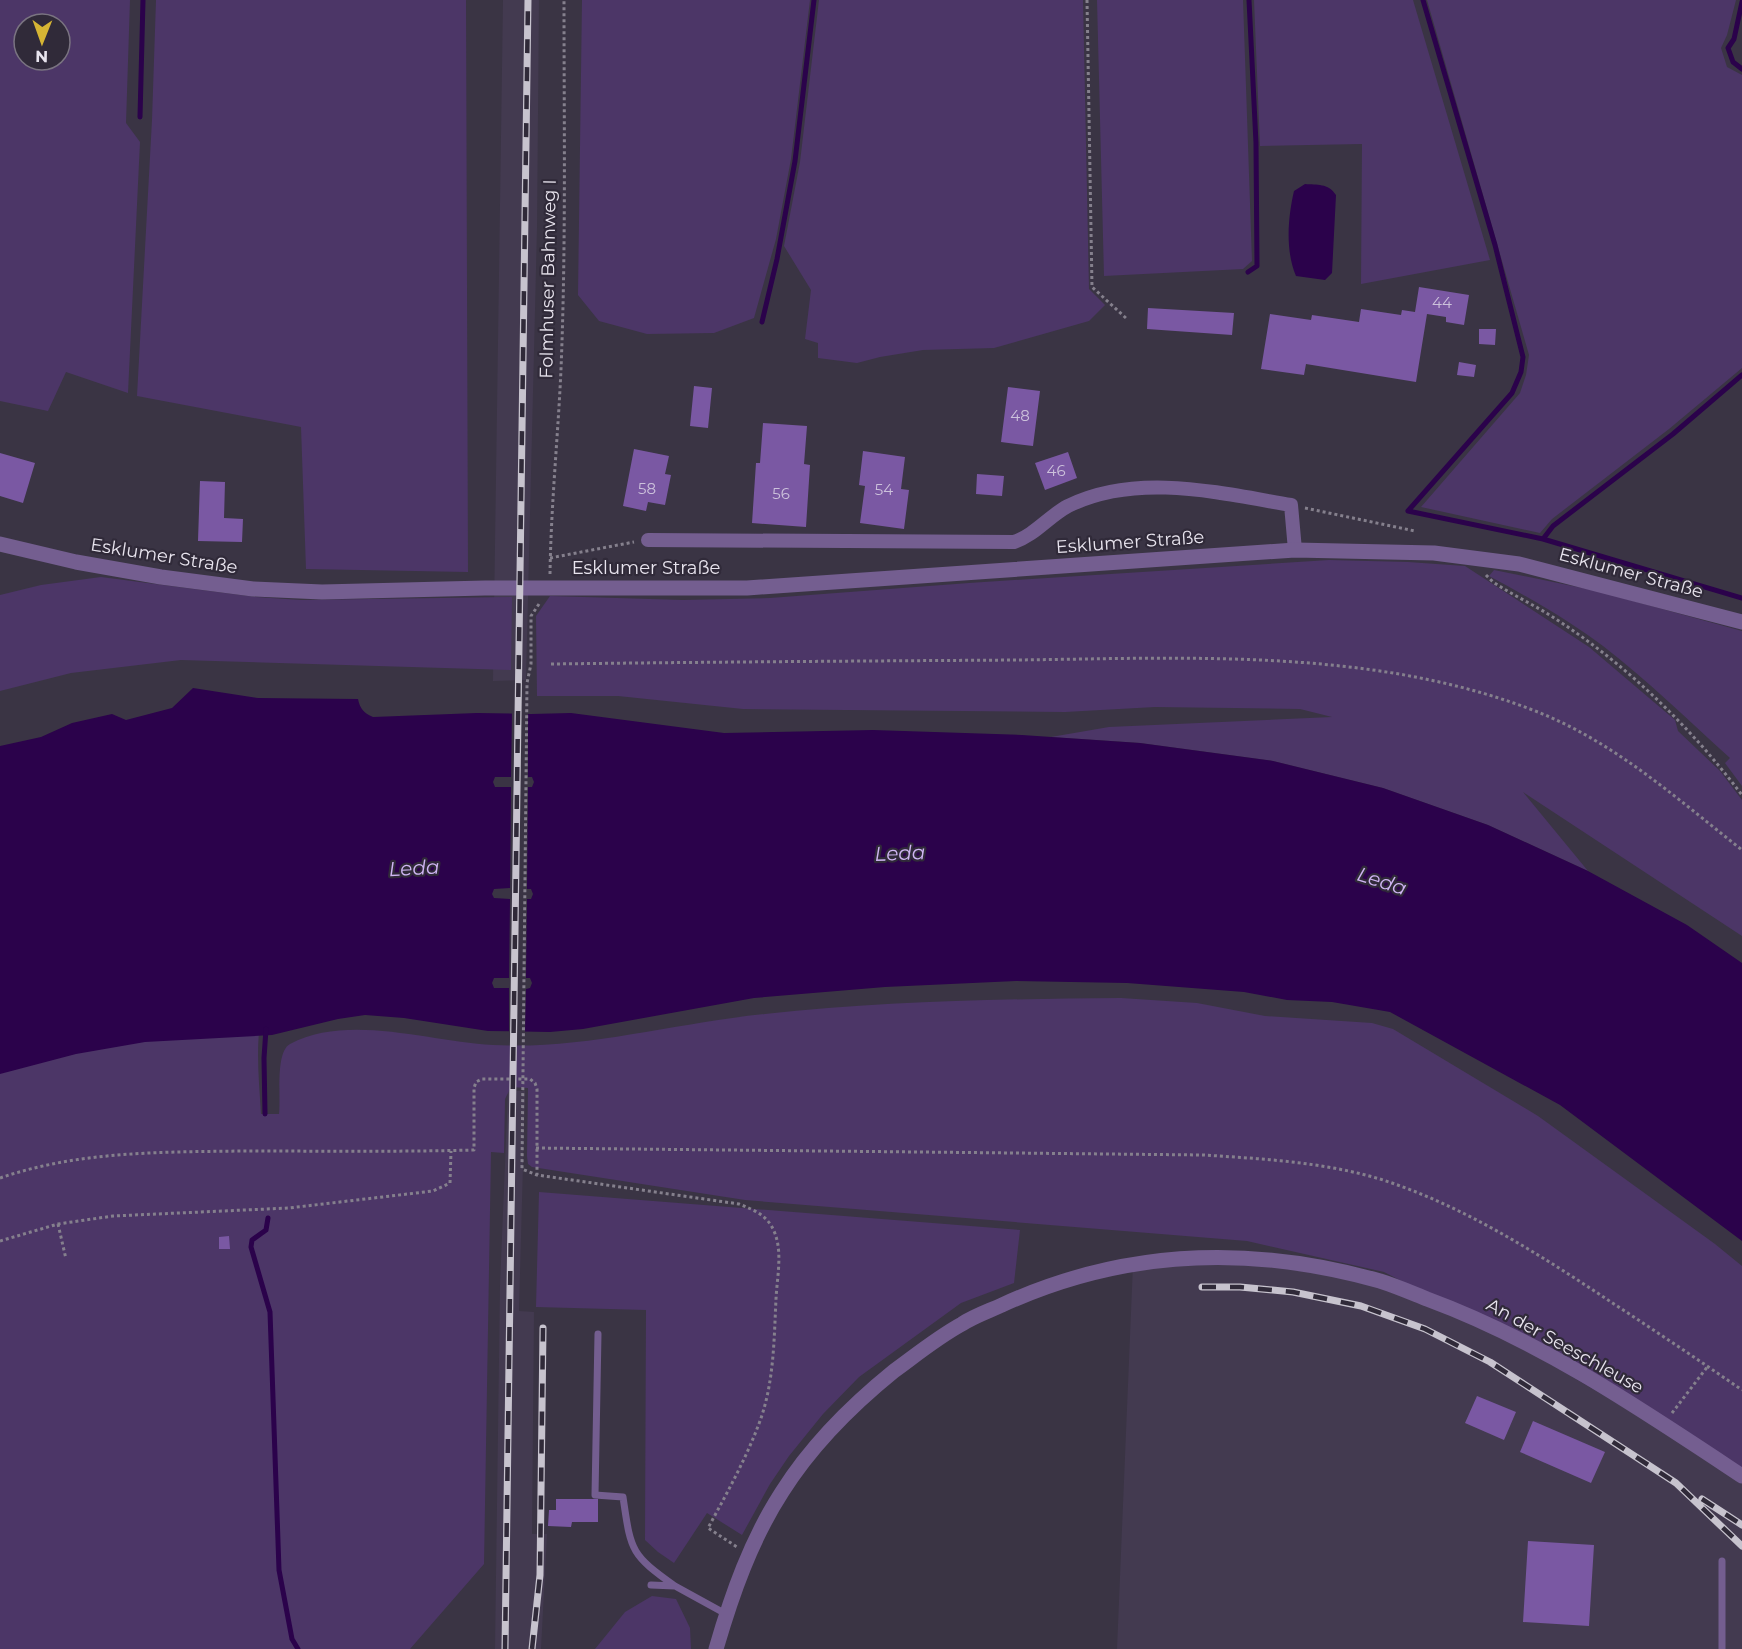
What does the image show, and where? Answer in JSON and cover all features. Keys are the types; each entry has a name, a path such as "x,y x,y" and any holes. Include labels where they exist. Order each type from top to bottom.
{"street":[{"name":"Esklumer Straße","path":"648,540 1014,542 1024,538 1048,518 1068,506 1090,497 1144,488 1195,490 1291,505"},
{"path":"1291,505 1295,550"},
{"name":"Esklumer Straße","path":"0,544 76,562 161,577 253,589 322,592 485,588 747,588 1295,550 1434,553 1519,564 1742,622"},
{"name":"An der Seeschleuse","path":"716,1649 726,1614 749,1554 782,1491 801,1464 872,1389 915,1355 962,1323 1030,1292 1094,1271 1133,1264 1182,1258 1230,1257 1278,1260 1331,1269 1382,1282 1460,1311 1535,1347 1605,1386 1742,1476"}],"lane":[{"path":"597,1334 595,1495 623,1497 633,1549 646,1565 675,1586 726,1614"},
{"path":"1722,1562 1722,1649"},
{"path":"651,1585 675,1586"}],"path":[{"name":"Folmhuser Bahnweg I","path":"564,0 562,309 550,558 619,543 648,540"},
{"path":"1087,0 1092,287 1127,319"},
{"path":"1291,505 1415,531"},
{"path":"1478,557 1481,568 1493,582 1556,619 1651,692 1693,735 1742,795"},
{"path":"531,616 531,664 527,683 522,1169 537,1175 739,1204 762,1214 773,1229 779,1248 769,1391 748,1452 708,1528 749,1554"},
{"path":"551,664 1157,658 1297,663 1419,676 1478,690 1533,710 1584,733 1630,762 1742,850"},
{"path":"0,1178 58,1162 115,1154 474,1150 474,1088 476,1082 483,1079 530,1079 535,1083 537,1089 537,1175"},
{"path":"536,1148 1204,1155 1271,1159 1338,1168 1382,1180 1426,1196 1503,1234 1571,1275 1742,1390"},
{"path":"0,1241 58,1224 113,1216 289,1208 433,1191 450,1183 451,1151"},
{"path":"58,1224 66,1259"},
{"path":"1671,1414 1708,1366"}],"shaded area":[{"path":"0,0 130,0 126,123 140,142 128,393 66,372 48,411 0,401"},
{"path":"156,0 466,0 468,572 306,569 301,427 137,396"},
{"path":"503,0 539,0 537,228 526,680 493,681"},
{"path":"582,0 810,0 791,159 776,239 754,318 714,333 647,334 599,321 578,295"},
{"path":"819,0 1083,0 1089,289 1105,305 1089,321 994,348 923,350 857,363 818,358 818,343 805,339 811,290 784,246 800,162"},
{"path":"1097,0 1243,0 1252,261 1243,269 1104,276"},
{"path":"1254,0 1413,0 1490,260 1361,284 1362,144 1260,146"},
{"path":"1427,0 1736,0 1727,35 1721,48 1727,67 1742,75 1742,368 1669,429 1552,519 1540,533 1421,507 1520,393 1529,355"},
{"path":"1329,560 1465,566 1589,647 1675,720 1678,731 1720,771 1742,800 1742,936 1523,792 1588,871 1488,825 1383,788 1273,761 1140,743 1051,737 1109,727 1332,717 1300,709 1155,707 1065,712 743,709 618,696 537,696 536,616 550,596 683,600 770,598"},
{"path":"1494,570 1597,591 1742,631 1742,786 1725,763 1730,758 1651,686 1603,646 1533,600 1489,576"},
{"path":"101,577 256,597 301,600 512,597 511,670 181,660 71,673 0,691 0,595 41,585"},
{"path":"1121,998 1197,1003 1265,1016 1372,1023 1393,1029 1538,1116 1715,1244 1742,1266 1742,1476 1460,1311 1384,1272 1247,1241 745,1200 532,1167 528,1164 527,1156 528,1088 511,1087 505,1099 504,1153 491,1152 484,1564 410,1649 0,1649 0,1049 262,1012 258,1050 261,1114 279,1114 280,1065 285,1049 290,1044 313,1035 338,1031 390,1032 493,1045 561,1044 731,1018 854,1006"},
{"path":"508,1091 525,1091 519,1311 534,1312 532,1534 547,1534 541,1649 495,1649 500,1285"},
{"path":"539,1192 1020,1230 1014,1283 961,1303 859,1377 823,1414 789,1456 770,1484 742,1535 707,1513 674,1563 645,1540 646,1310 536,1307"},
{"path":"1182,1258 1331,1269 1460,1311 1742,1476 1742,1649 1117,1649 1133,1264"},
{"path":"652,1596 676,1599 690,1628 691,1649 595,1649 625,1612"}],"water":[{"path":"1305,184 1326,187 1336,195 1332,273 1325,280 1296,276 1290,255 1289,222 1294,191"},
{"name":"Leda","path":"193,688 258,698 358,699 363,710 373,717 477,713 571,713 724,733 873,730 1022,735 1140,743 1273,761 1383,788 1488,825 1588,871 1687,925 1742,963 1742,1241 1560,1105 1390,1012 1332,1002 1287,1000 1244,992 1127,983 1016,981 885,987 754,998 583,1029 550,1032 488,1031 404,1018 365,1015 272,1035 145,1042 76,1054 0,1074 0,746 41,737 72,723 112,714 126,720 172,708"}],"pier":[{"path":"512,710 528,711 528,777 532,777 534,782 532,787 528,787 527,889 531,889 533,894 531,899 527,899 526,978 530,978 532,983 530,988 526,989 525,1035 509,1034 509,988 494,988 492,983 494,978 509,978 510,899 494,898 492,894 494,889 510,888 511,787 495,787 493,782 495,777 511,777"}],"building":[{"path":"1419,287 1469,295 1464,325 1446,322 1446,317 1427,314 1416,382 1306,364 1304,375 1261,369 1270,314 1311,320 1312,315 1359,322 1361,309 1401,315 1402,310 1415,312"},
{"path":"1148,308 1234,313 1232,335 1147,329"},
{"path":"1479,329 1496,329 1495,345 1479,344"},
{"path":"1459,362 1476,365 1474,377 1457,375"},
{"path":"694,386 712,388 708,428 690,426"},
{"path":"1008,387 1040,391 1033,446 1001,442"},
{"path":"763,423 807,426 804,464 810,465 806,527 752,523 756,463 760,463"},
{"path":"634,449 669,456 665,474 671,475 665,505 648,502 646,511 623,506"},
{"path":"863,451 905,457 901,489 909,490 904,529 860,523 865,486 859,485"},
{"path":"1068,452 1077,478 1045,490 1035,463"},
{"path":"0,453 35,463 23,503 0,496"},
{"path":"977,474 1004,476 1002,496 976,494"},
{"path":"200,481 225,482 224,518 243,519 242,542 198,541"},
{"path":"229,1236 230,1249 219,1249 219,1237"},
{"path":"1477,1396 1516,1412 1504,1440 1465,1423"},
{"path":"1533,1421 1605,1452 1591,1483 1520,1452"},
{"path":"556,1499 598,1499 598,1522 572,1522 571,1527 548,1526 549,1510 556,1510"},
{"path":"1528,1541 1594,1545 1589,1626 1523,1622"}],"waterway":[{"path":"140,117 143,0"},
{"path":"762,322 777,259 795,161 814,0"},
{"path":"1248,272 1257,266 1256,143 1249,0"},
{"path":"1423,0 1495,245 1523,357 1521,372 1512,393 1408,511 1543,539 1742,598"},
{"path":"1742,2 1734,39 1728,48 1733,62 1742,69"},
{"path":"1543,539 1553,526 1673,434 1742,375"},
{"path":"265,1114 266,1029"},
{"path":"268,1218 266,1230 252,1240 251,1247 270,1312 279,1570 292,1639 298,1649"}],"railway":[{"path":"505,1649 528,0"},
{"path":"1202,1287 1240,1287 1293,1292 1361,1306 1425,1329 1490,1362 1676,1483 1742,1546"},
{"path":"532,1649 540,1575 543,1328"},
{"path":"1702,1499 1742,1525"}]}
